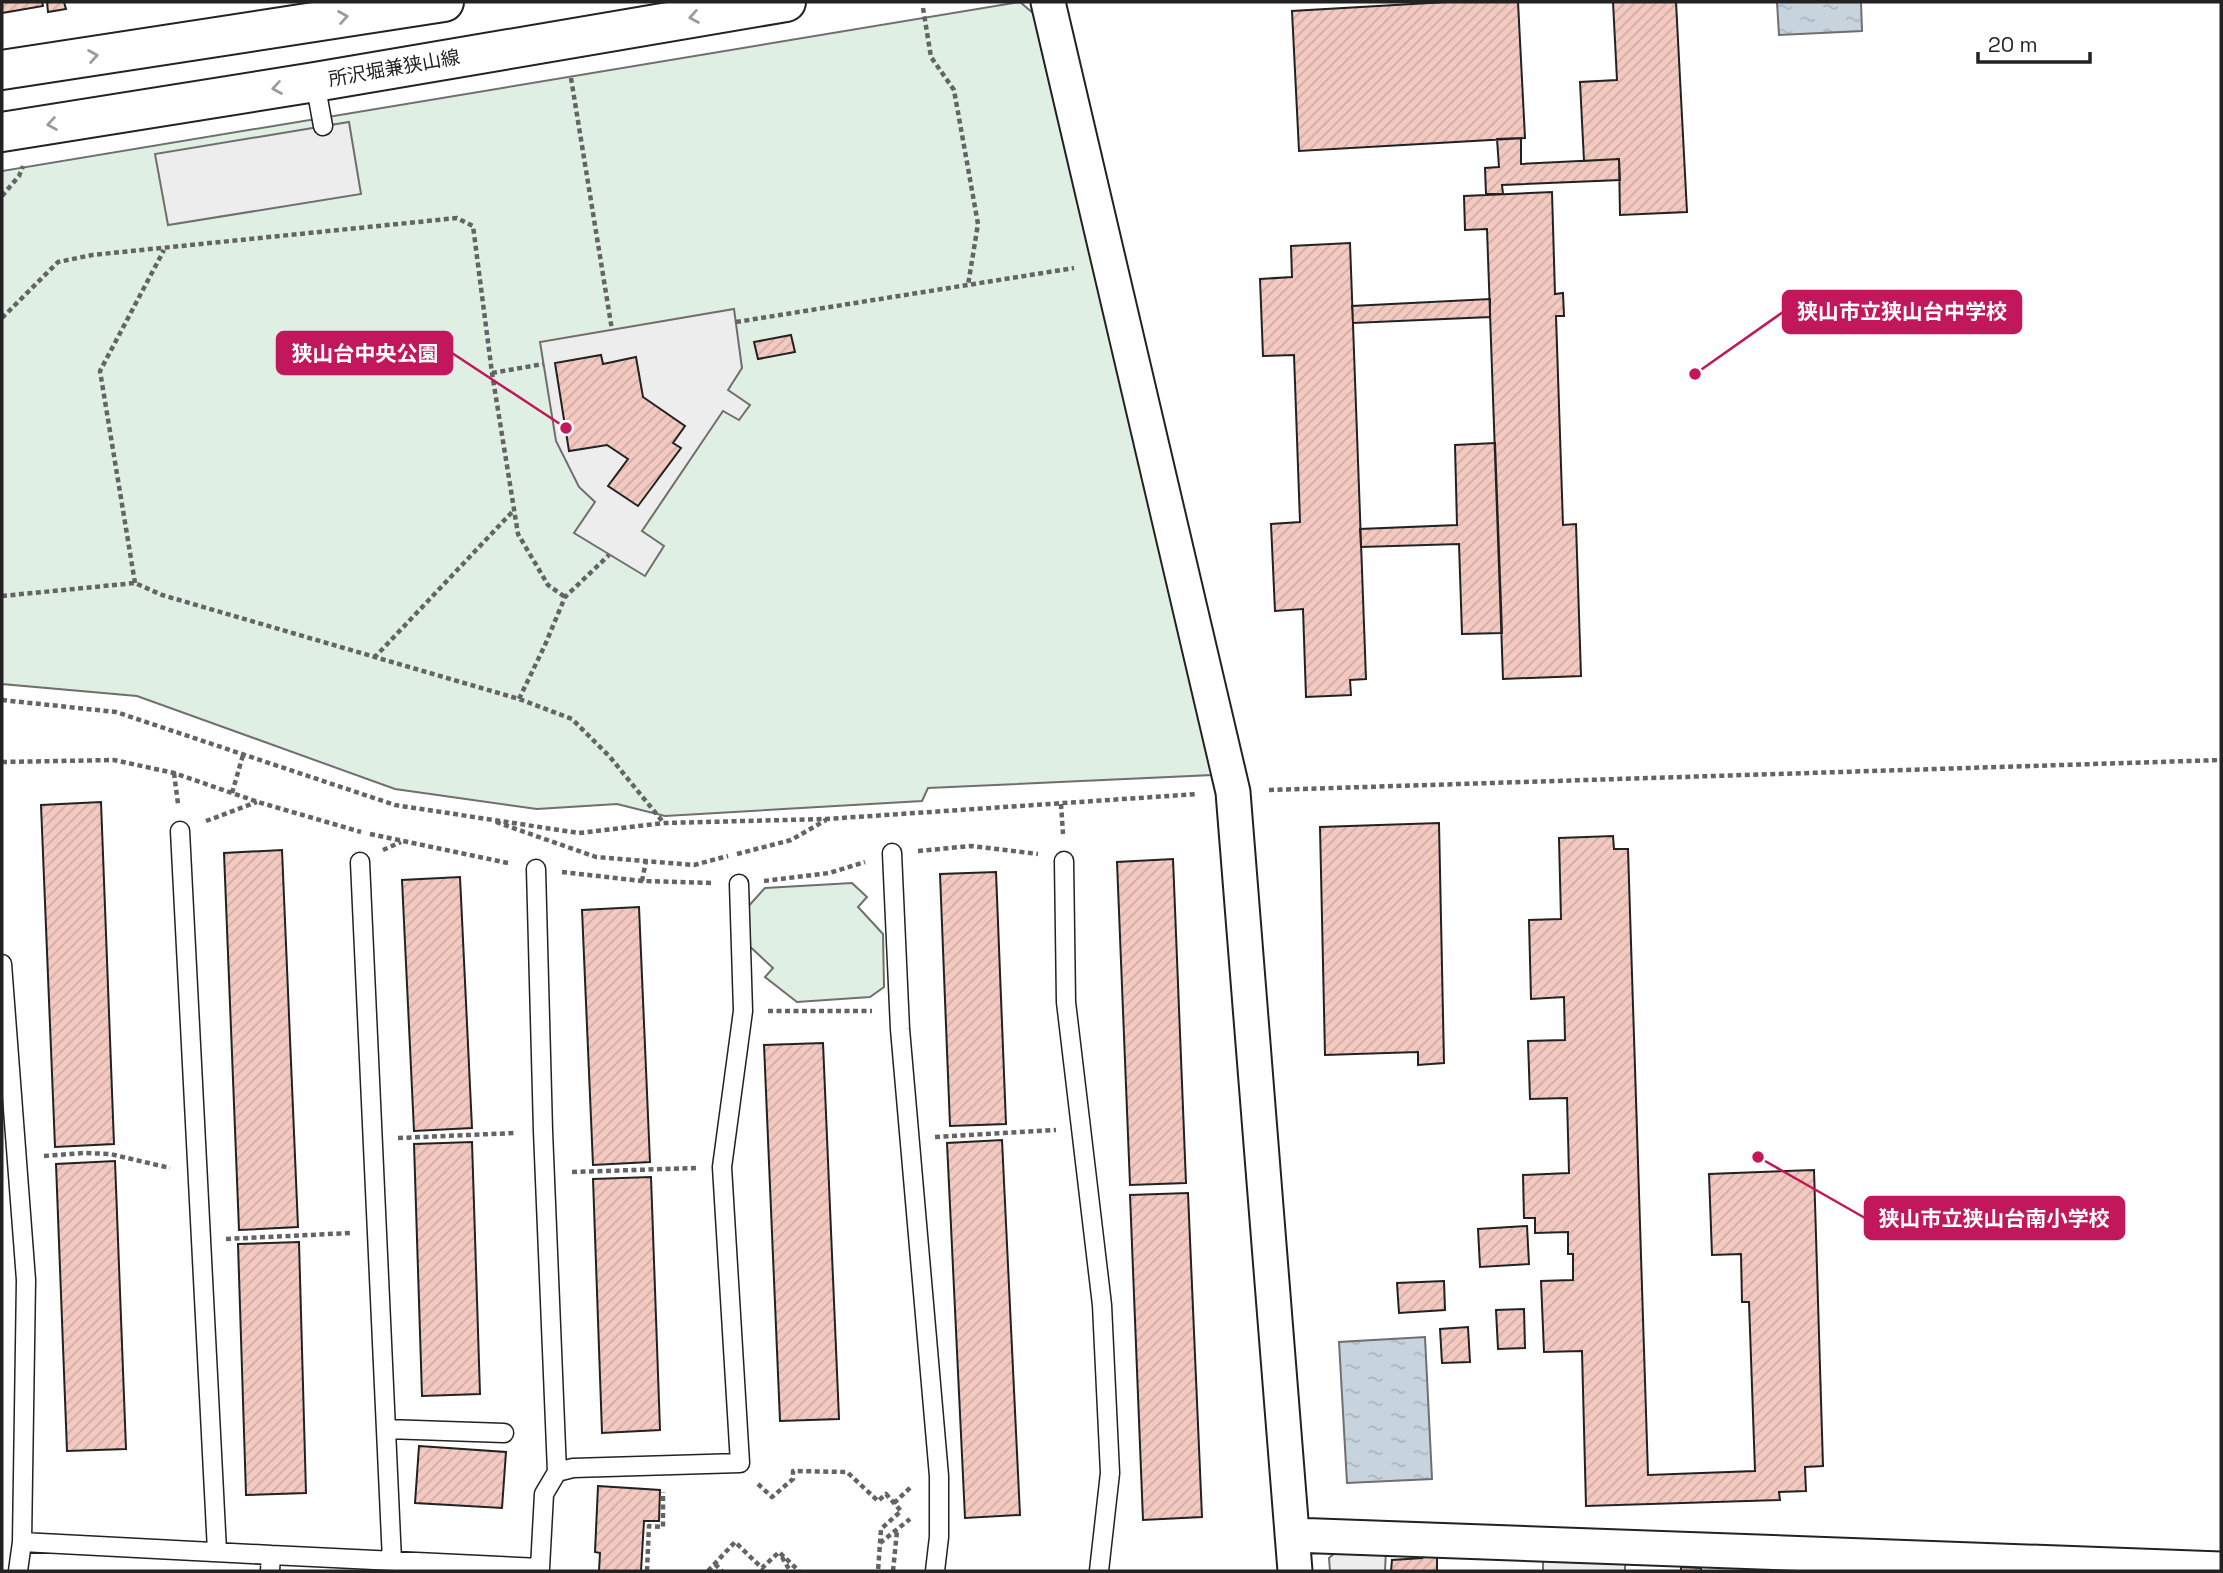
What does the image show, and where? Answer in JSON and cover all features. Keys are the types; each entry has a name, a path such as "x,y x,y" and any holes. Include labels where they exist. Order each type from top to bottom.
{"main road":[{"path":"2,70 444,2"},
{"name":"所沢堀兼狭山線","path":"2,132 786,2"}],"street":[{"path":"1048,2 1233,792 1295,1571"},
{"path":"1292,1535 2221,1569"}],"lane":[{"path":"315,82 323,126"},
{"path":"180,831 217,1551"},
{"path":"892,853 898,1011 939,1476 939,1536 935,1571"},
{"path":"1064,861 1066,1002 1102,1305 1110,1473 1100,1571"},
{"path":"360,862 392,1561"},
{"path":"22,1542 217,1551 270,1563 392,1561 540,1568 544,1494 557,1472 542,1132 536,869"},
{"path":"557,1472 573,1468 740,1463 722,1167 743,1010 739,884"},
{"path":"2,964 26,1280 22,1542 13,1566"},
{"path":"386,1429 504,1433"}],"path":[{"path":"923,8 931,57 954,90 978,224 968,285"},
{"path":"570,74 612,330"},
{"path":"2,196 19,176 24,164"},
{"path":"2,318 58,262 92,255 457,218 473,226 492,373 518,534 548,585 565,597"},
{"path":"135,583 100,371 164,249"},
{"path":"736,322 1085,267"},
{"path":"492,373 543,364"},
{"path":"374,658 515,509"},
{"path":"519,699 565,597 610,555"},
{"path":"2,596 135,583 163,596 519,699 572,719 610,757 664,823"},
{"path":"2,700 116,712 395,805 579,833 664,823 827,819 1206,794"},
{"path":"232,793 243,755"},
{"path":"2,762 114,760 174,773 351,830 536,869 642,881 739,884 829,873 892,853 971,846 1030,852 1064,861"},
{"path":"1257,790 2221,760"},
{"path":"485,818 596,857 694,865 791,840 827,819"},
{"path":"642,881 646,861"},
{"path":"743,1010 898,1011"},
{"path":"910,1138 1082,1129"},
{"path":"373,1139 542,1132"},
{"path":"17,1158 84,1153 110,1154 198,1174"},
{"path":"545,1173 722,1167"},
{"path":"201,1240 377,1231"},
{"path":"756,1482 772,1497 793,1479 793,1471 847,1472 878,1501 886,1494 901,1511 881,1529 878,1571"},
{"path":"648,1571 649,1526 663,1527 663,1481"},
{"path":"893,1571 897,1531"},
{"path":"708,1571 735,1542 762,1568 779,1552"},
{"path":"779,1552 790,1571"},
{"path":"779,1552 799,1571"},
{"path":"715,1564 722,1571"}],"green space":[{"path":"1020,2 1033,13 1212,775 928,788 922,801 665,816 617,804 537,809 395,789 137,696 2,684 2,171"},
{"path":"852,883 867,897 858,907 883,934 884,987 870,997 797,1002 765,977 773,968 745,942 745,910 765,888"}],"shaded area":[{"path":"349,122 361,194 168,225 155,154"},
{"path":"734,309 742,368 728,390 750,405 739,420 723,411 642,531 664,546 645,576 574,533 595,502 579,487 556,441 540,342"},
{"path":"1341,1548 1386,1550 1385,1571 1330,1571 1329,1558"},
{"path":"1543,1556 1625,1559 1625,1571 1543,1571"}],"water":[{"path":"1777,2 1861,2 1862,31 1779,35"},
{"path":"1425,1337 1432,1479 1347,1483 1339,1342"}],"building":[{"path":"2,2 42,2 43,6 2,13"},
{"path":"47,2 64,2 66,9 48,12"},
{"path":"1447,2 1518,2 1525,138 1299,151 1292,11"},
{"path":"1613,2 1676,2 1687,212 1620,215 1619,159 1584,161 1580,82 1617,80"},
{"path":"1521,138 1521,164 1619,159 1620,180 1502,185 1503,194 1486,194 1485,168 1499,167 1497,139"},
{"path":"1552,192 1555,294 1563,293 1564,316 1556,316 1563,525 1576,524 1581,676 1503,679 1487,229 1465,230 1464,196"},
{"path":"1350,243 1366,679 1350,680 1351,695 1306,697 1303,609 1275,611 1271,524 1300,522 1294,355 1263,356 1260,279 1292,277 1291,246"},
{"path":"1490,299 1490,317 1353,323 1352,306"},
{"path":"791,335 795,352 758,359 754,342"},
{"path":"601,355 603,364 636,357 643,397 685,426 673,443 681,448 638,506 608,486 628,459 607,445 569,451 555,363"},
{"path":"1495,443 1502,633 1462,634 1459,544 1361,547 1360,529 1457,525 1455,445"},
{"path":"101,802 114,1144 55,1147 41,805"},
{"path":"1439,823 1444,1063 1418,1065 1418,1052 1325,1055 1320,827"},
{"path":"1613,836 1614,849 1628,849 1648,1475 1755,1471 1749,1302 1742,1302 1741,1254 1712,1255 1709,1174 1814,1170 1823,1466 1805,1467 1806,1491 1779,1492 1780,1500 1586,1506 1582,1351 1544,1352 1541,1281 1573,1280 1573,1254 1568,1254 1568,1232 1535,1233 1535,1218 1524,1218 1523,1175 1569,1173 1567,1098 1530,1099 1528,1041 1565,1040 1564,997 1531,999 1529,920 1561,919 1559,838"},
{"path":"282,850 298,1227 239,1230 224,853"},
{"path":"1173,859 1186,1183 1130,1185 1117,862"},
{"path":"996,872 1006,1124 950,1126 940,874"},
{"path":"460,877 472,1128 414,1131 402,880"},
{"path":"639,907 650,1162 593,1165 582,910"},
{"path":"823,1043 839,1419 780,1421 764,1045"},
{"path":"1002,1140 1020,1515 965,1518 947,1143"},
{"path":"472,1142 480,1394 422,1396 414,1144"},
{"path":"115,1161 126,1449 67,1451 56,1164"},
{"path":"651,1177 660,1430 602,1433 593,1179"},
{"path":"1188,1193 1202,1517 1143,1520 1130,1195"},
{"path":"1527,1226 1529,1264 1480,1267 1478,1229"},
{"path":"299,1242 306,1493 246,1495 238,1244"},
{"path":"1444,1281 1445,1310 1399,1313 1397,1283"},
{"path":"1524,1309 1525,1348 1498,1349 1496,1310"},
{"path":"1468,1327 1470,1362 1442,1363 1440,1329"},
{"path":"419,1446 506,1452 502,1508 415,1503"},
{"path":"598,1486 660,1490 659,1521 644,1521 641,1571 599,1571 600,1553 595,1552"},
{"path":"1437,1556 1437,1571 1391,1571 1392,1560"},
{"path":"1681,1567 1701,1568 1701,1571 1681,1571"}],"place":[{"name":"狭山市立狭山台中学校","path":"1695,374"},
{"name":"狭山台中央公園","path":"566,428"},
{"name":"狭山市立狭山台南小学校","path":"1758,1157"}]}
